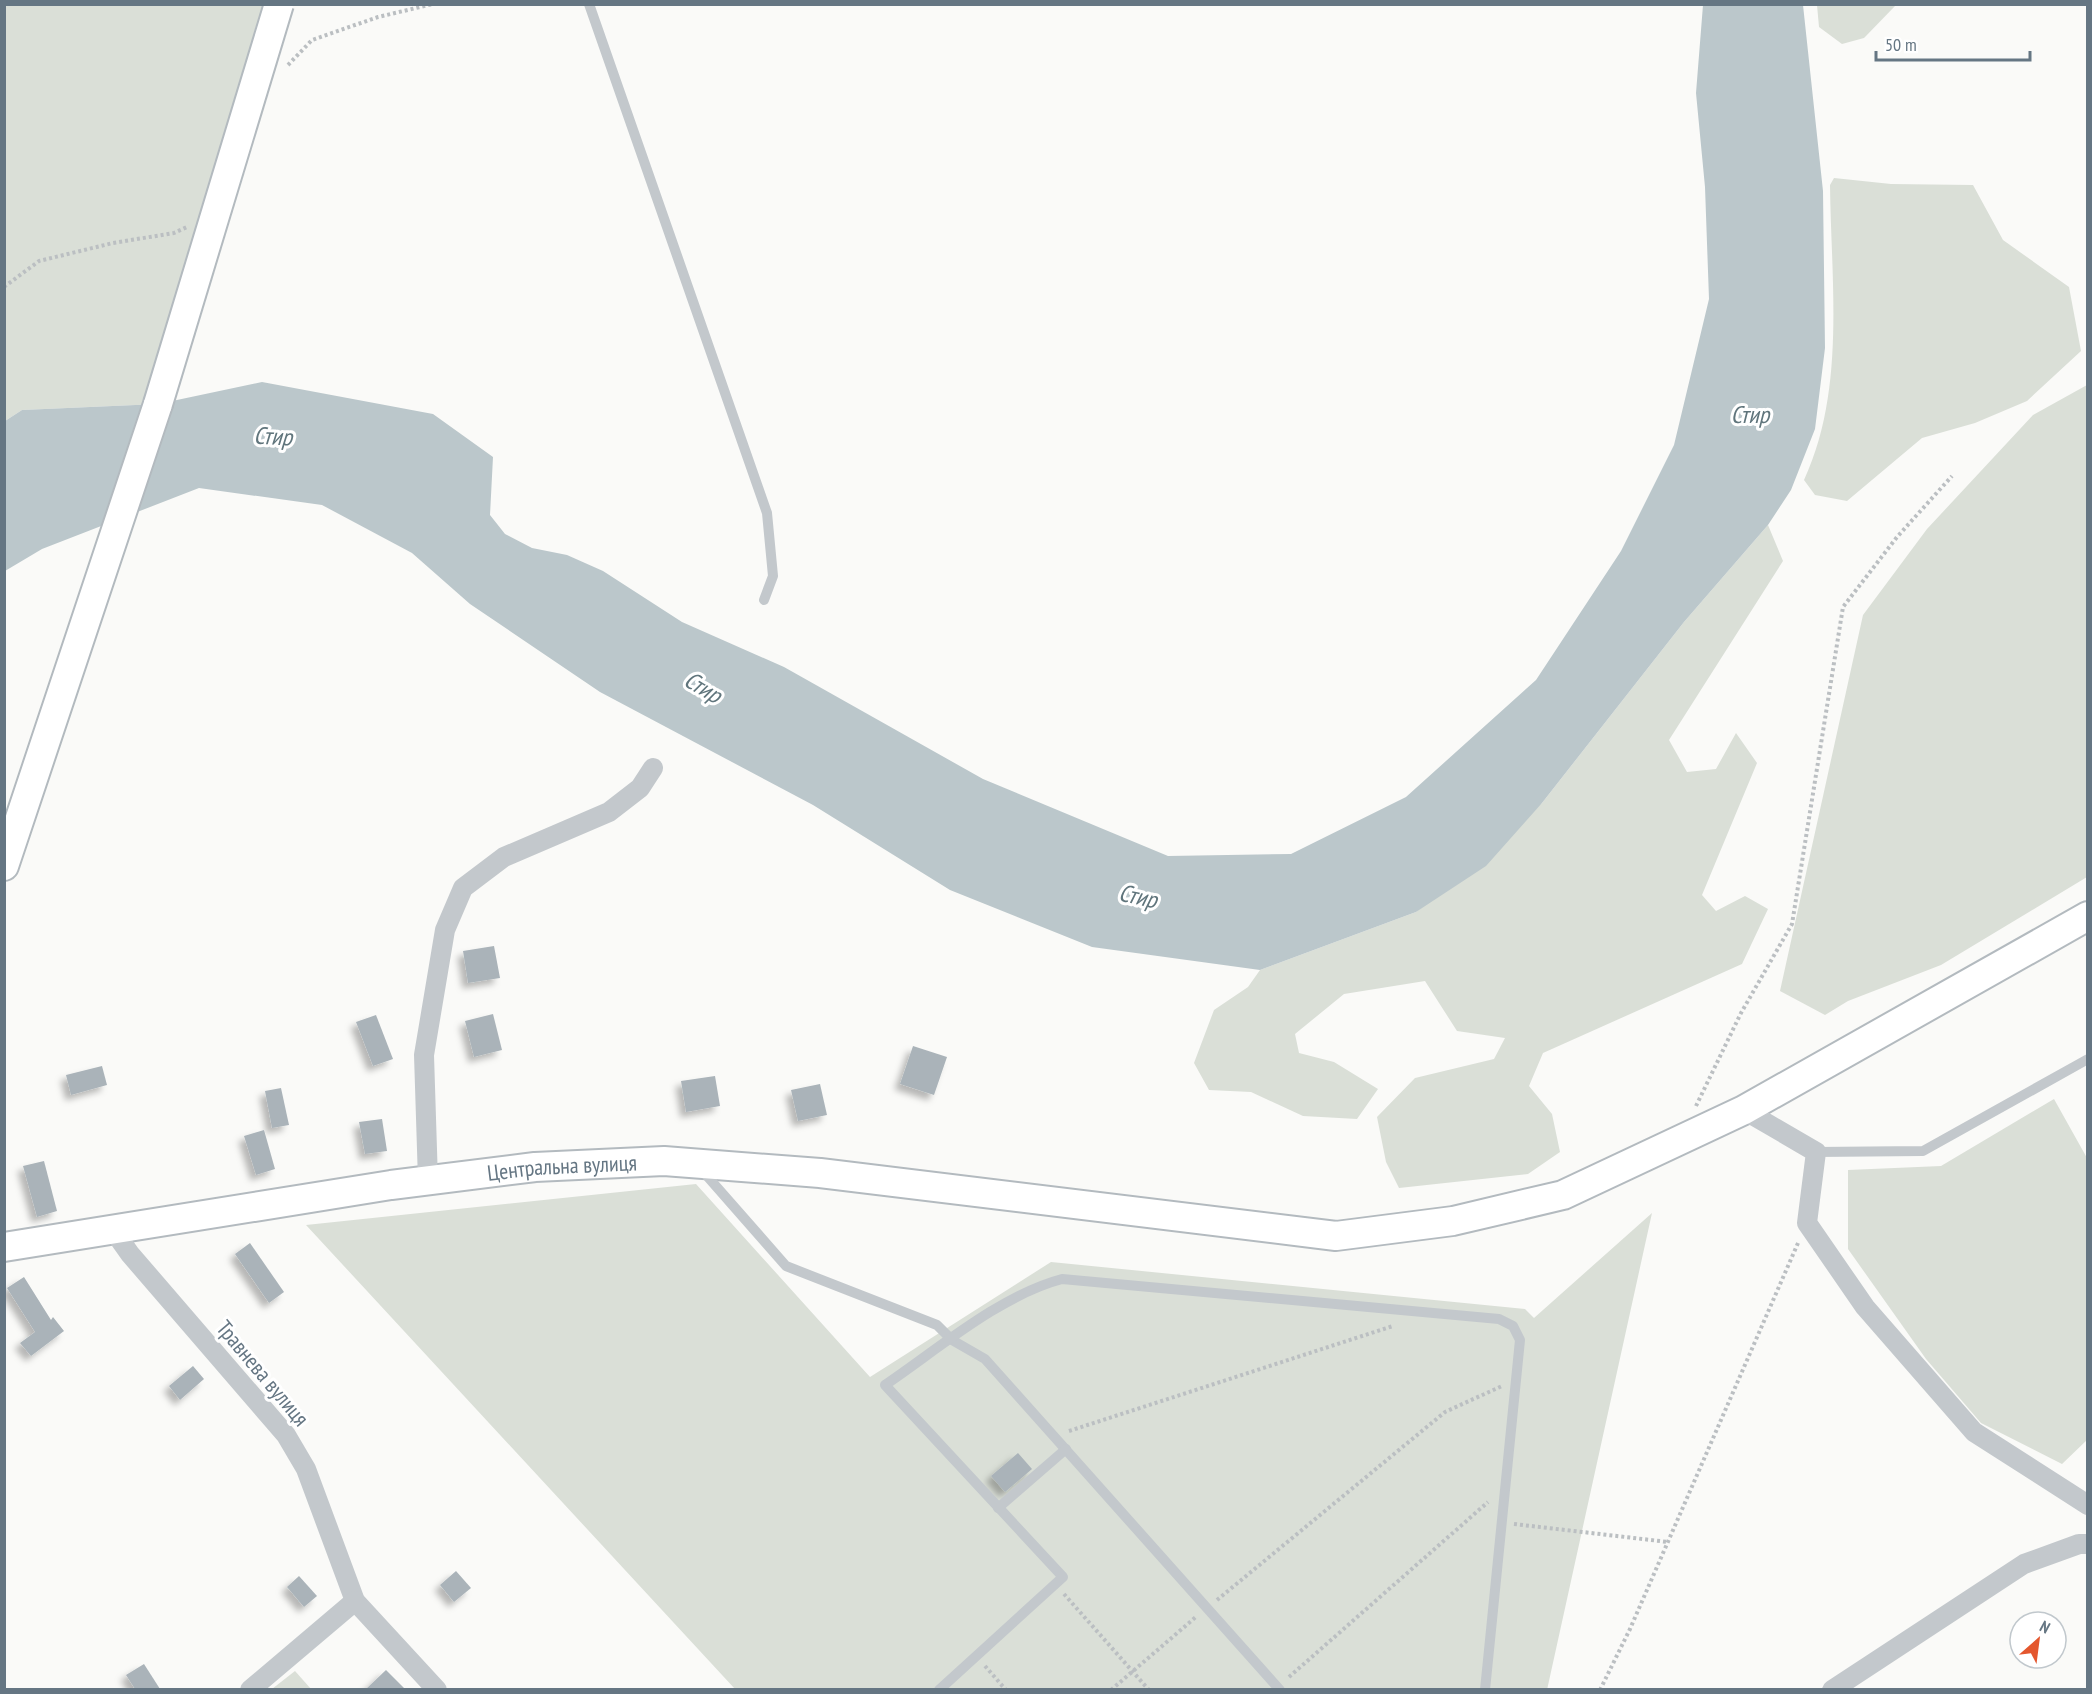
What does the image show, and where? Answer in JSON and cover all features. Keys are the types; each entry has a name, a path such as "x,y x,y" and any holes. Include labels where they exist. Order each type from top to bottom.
{"street":[{"path":"4,866 158,404 279,4"},
{"path":"428,1181 424,1055 445,930 463,888 504,857 609,813 640,788 653,768"},
{"name":"Центральна вулиця","path":"4,1247 428,1181 535,1167 664,1161 820,1173 1336,1236 1453,1221 1563,1196 1744,1110 2088,916"},
{"path":"1744,1110 1816,1152 1807,1223 1865,1306 1974,1432 2088,1505"},
{"name":"Травнева вулиця","path":"113,1230 130,1254 286,1435 306,1470 355,1601 437,1689"},
{"path":"1832,1689 2024,1564 2079,1544 2088,1544"},
{"path":"250,1689 355,1601"}],"lane":[{"path":"589,4 767,513 773,576 764,600"},
{"path":"1816,1152 1923,1151 2088,1059"},
{"path":"696,1164 786,1266 937,1325 952,1340 984,1359 1279,1688"},
{"path":"939,1689 1063,1577 885,1385 1036,1286 1062,1279 1499,1318 1514,1326 1520,1340 1485,1689"},
{"path":"998,1508 1066,1449"}],"path":[{"path":"1679,1139 1741,1013 1792,924 1843,607 1897,537 1952,476"},
{"path":"1600,1689 1630,1629 1807,1223"},
{"path":"1054,1436 1393,1326 1425,1312"},
{"path":"1111,1689 1445,1412 1515,1380"},
{"path":"1279,1688 1505,1486"},
{"path":"1502,1522 1668,1542"},
{"path":"1056,1584 1149,1689"},
{"path":"976,1656 1006,1689"}],"shaded area":[{"path":"1817,4 1896,5 1864,38 1842,44 1819,27"},
{"path":"5,5 279,5 158,404 22,410 5,421"},
{"path":"1834,178 1891,184 1973,185 2003,240 2069,287 2081,351 2027,401 1975,423 1922,438 1847,501 1815,495 1804,480 1817,445 1826,410 1831,373 1833,297 1830,185"},
{"path":"2087,385 2087,877 1941,965 1848,1001 1825,1015 1780,991 1863,615 1927,529 2033,415"},
{"path":"1768,525 1783,561 1669,740 1687,772 1716,769 1736,733 1757,763 1702,895 1716,911 1745,896 1768,909 1742,964 1543,1053 1529,1086 1552,1114 1560,1152 1528,1174 1399,1188 1386,1162 1377,1117 1415,1078 1494,1059 1505,1038 1457,1031 1425,981 1344,994 1295,1034 1299,1053 1334,1062 1378,1089 1357,1119 1303,1116 1251,1092 1209,1090 1194,1063 1214,1010 1248,987 1260,970 1416,912 1542,803 1684,622"},
{"path":"2054,1099 2087,1158 2087,1440 2062,1464 1981,1423 1926,1359 1848,1249 1848,1170 1941,1166"},
{"path":"696,1184 870,1377 1051,1262 1525,1309 1534,1318 1652,1213 1547,1690 735,1689 306,1225"},
{"path":"295,1671 311,1689 272,1689"}],"water":[{"name":"Стир","path":"1703,5 1803,5 1823,191 1825,348 1815,429 1791,490 1768,525 1684,622 1542,803 1486,866 1416,912 1260,970 1092,947 950,890 813,805 600,692 470,604 412,553 322,505 199,488 42,549 5,571 5,421 22,410 158,404 262,382 433,414 493,457 490,515 505,534 532,548 567,555 603,571 682,622 784,667 983,779 1168,856 1291,854 1406,797 1536,680 1621,551 1674,445 1709,299 1705,187 1696,93"}],"building":[{"path":"494,946 500,978 468,983 463,951"},
{"path":"493,1014 502,1050 474,1057 465,1021"},
{"path":"376,1015 393,1059 373,1066 356,1022"},
{"path":"913,1046 947,1057 934,1095 900,1084"},
{"path":"102,1066 107,1085 71,1095 66,1075"},
{"path":"715,1076 720,1106 686,1112 681,1081"},
{"path":"820,1084 827,1115 798,1121 791,1090"},
{"path":"281,1088 289,1125 272,1128 265,1091"},
{"path":"382,1119 387,1151 365,1154 359,1122"},
{"path":"264,1130 275,1169 256,1175 244,1136"},
{"path":"44,1161 57,1211 37,1217 23,1166"},
{"path":"250,1243 284,1292 269,1303 235,1254"},
{"path":"24,1277 51,1320 53,1317 64,1331 31,1356 20,1343 35,1332 7,1288"},
{"path":"193,1366 204,1379 180,1400 169,1386"},
{"path":"1018,1453 1032,1469 1005,1492 991,1476"},
{"path":"456,1571 471,1588 454,1602 440,1585"},
{"path":"299,1576 317,1596 304,1607 287,1587"},
{"path":"144,1664 160,1689 135,1689 126,1675"},
{"path":"386,1670 405,1689 366,1689"}]}
